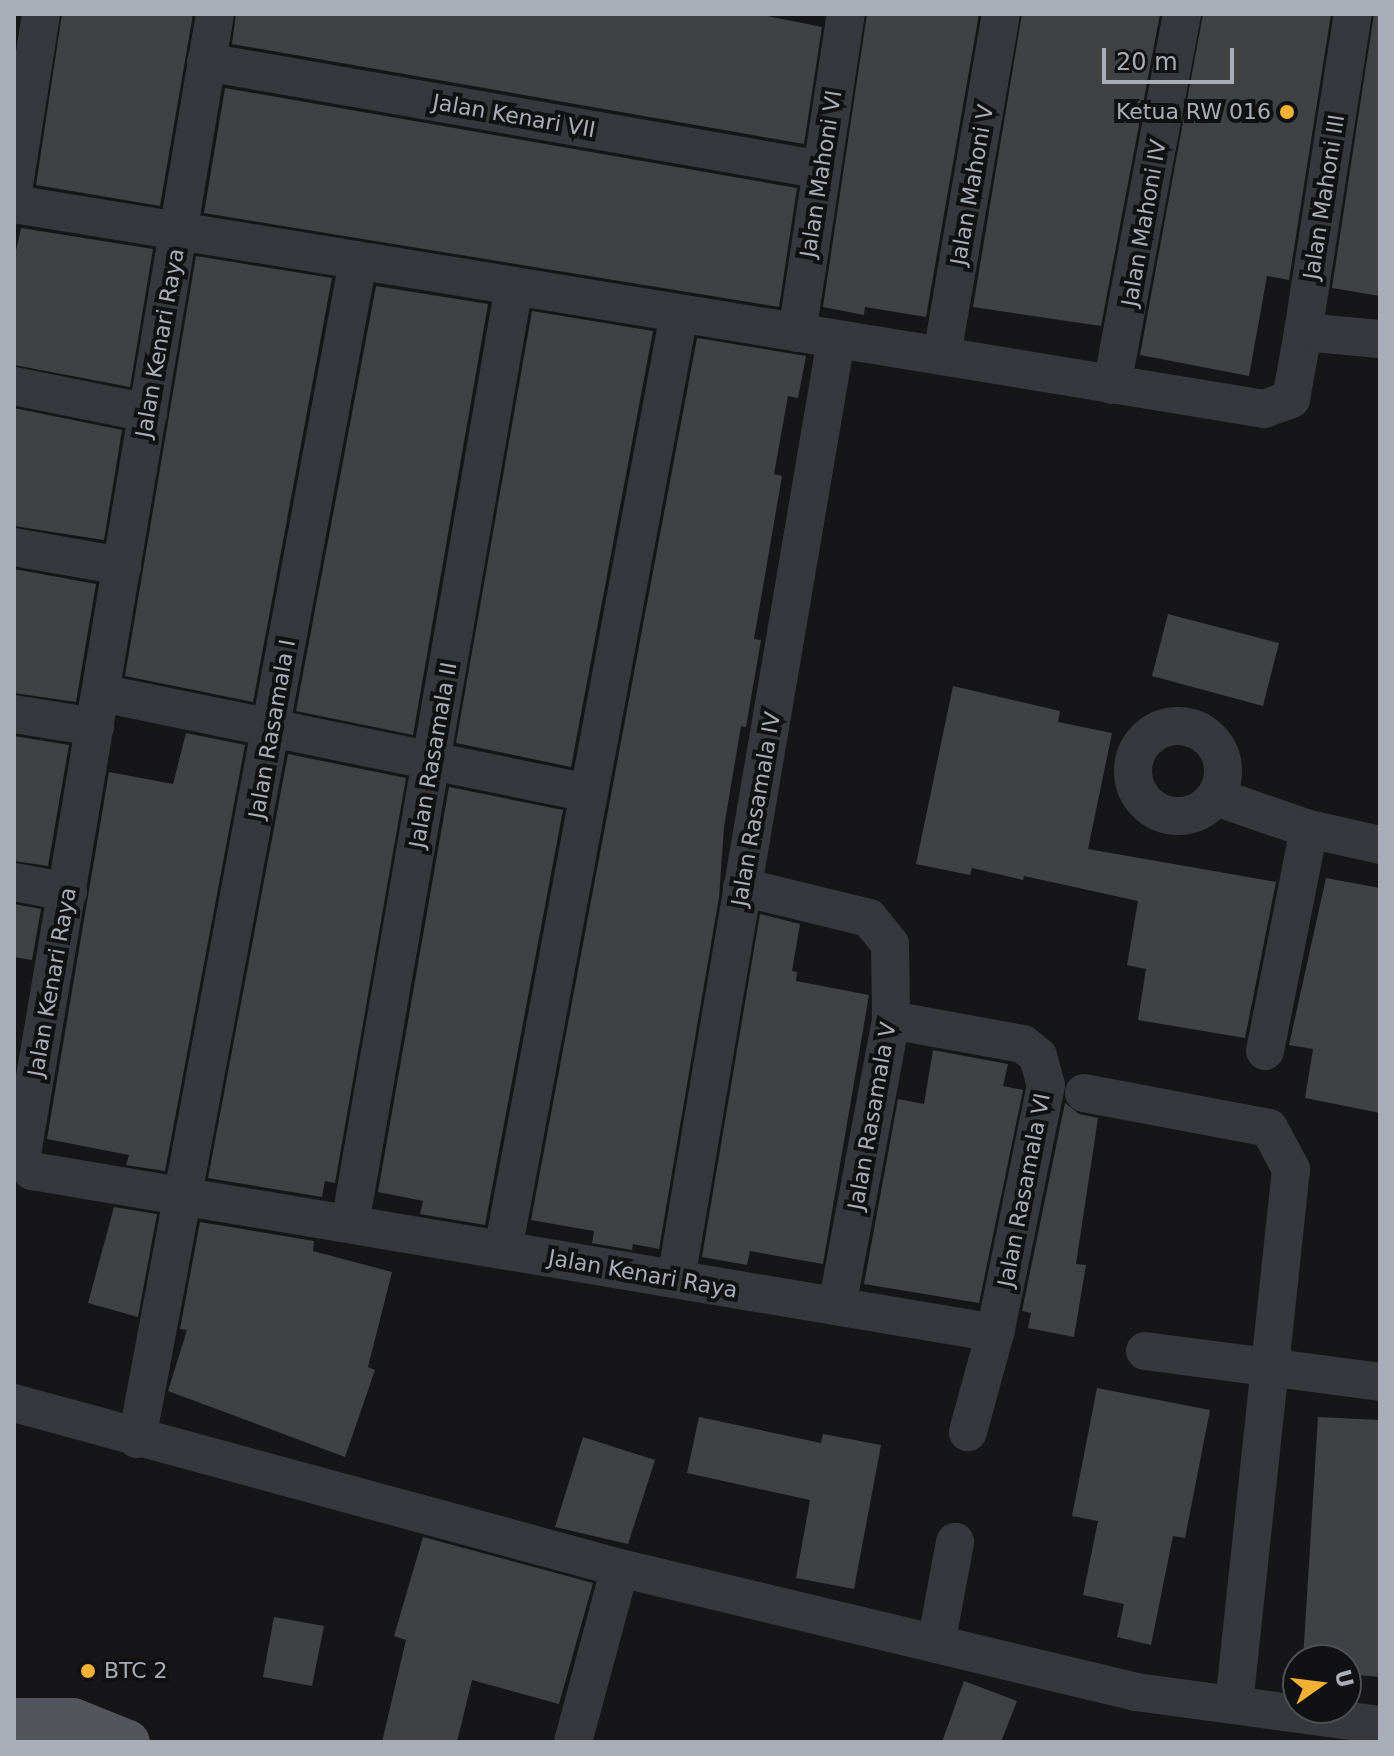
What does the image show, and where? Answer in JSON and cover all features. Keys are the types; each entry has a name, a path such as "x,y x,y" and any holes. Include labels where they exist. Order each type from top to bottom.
{"main road":[{"path":"14,1720 73,1720 128,1742"}],"street":[{"path":"14,185 41,14"},
{"name":"Jalan Kenari Raya","path":"215,14 68,892 28,1046 21,1155 25,1166 187,1197 995,1333"},
{"name":"Jalan Mahoni VI","path":"797,333 846,14"},
{"name":"Jalan Mahoni V","path":"942,355 1001,14"},
{"name":"Jalan Mahoni IV","path":"1112,385 1182,14"},
{"name":"Jalan Mahoni III","path":"1112,385 1264,409 1291,399 1353,14"},
{"name":"Jalan Kenari VII","path":"206,62 822,170"},
{"path":"14,204 1112,385"},
{"name":"Jalan Rasamala I","path":"137,1439 187,1197 358,261"},
{"name":"Jalan Rasamala II","path":"350,1224 514,286"},
{"path":"503,1250 679,314"},
{"path":"1303,332 1380,339"},
{"name":"Jalan Rasamala IV","path":"676,1279 836,340"},
{"path":"14,386 148,413"},
{"path":"14,547 122,566"},
{"path":"14,714 98,710 272,730 432,758 589,793"},
{"path":"1216,797 1309,829 1380,845"},
{"path":"1265,1051 1309,829"},
{"path":"14,882 68,892"},
{"name":"Jalan Rasamala V","path":"742,887 869,918 890,944 891,1020 837,1306"},
{"name":"Jalan Rasamala VI","path":"891,1020 1023,1044 1038,1056 1046,1085 995,1333 968,1432"},
{"path":"1084,1093 1269,1128 1282,1145 1291,1169 1234,1704"},
{"path":"1145,1351 1380,1382"},
{"path":"14,1403 137,1439 620,1568 1136,1692 1380,1725"},
{"path":"936,1644 955,1542"},
{"path":"573,1742 620,1568"}],"building":[{"path":"62,14 193,14 160,206 36,185"},
{"path":"236,14 757,14 822,27 804,144 232,44"},
{"path":"867,14 979,14 926,317 865,307 864,315 823,307"},
{"path":"1022,14 1160,14 1101,326 973,307"},
{"path":"1203,14 1331,14 1289,280 1267,276 1249,376 1140,355"},
{"path":"1374,14 1380,14 1380,296 1332,288"},
{"path":"225,88 797,188 779,307 204,213"},
{"path":"21,228 153,249 130,387 14,365 14,260"},
{"path":"196,256 332,278 253,702 125,676"},
{"path":"376,286 488,304 413,735 296,711"},
{"path":"532,311 653,331 571,767 456,743"},
{"path":"697,338 806,356 798,398 788,396 774,474 782,476 754,639 761,640 746,727 741,726 724,827 719,897 659,1249 633,1244 632,1250 592,1243 594,1231 531,1220"},
{"path":"14,408 122,430 104,540 14,526"},
{"path":"14,569 96,584 76,702 14,693"},
{"path":"1168,614 1279,643 1263,706 1152,676"},
{"path":"953,686 1060,711 1058,722 1112,733 1088,849 1276,882 1245,1038 1138,1020 1146,969 1127,965 1138,901 1024,876 1023,880 972,868 970,875 916,864"},
{"path":"186,733 245,745 165,1171 126,1165 129,1155 47,1139 109,772 173,784"},
{"path":"14,736 69,745 48,866 14,861"},
{"path":"288,754 406,778 335,1183 325,1181 322,1197 208,1178"},
{"path":"449,787 563,810 485,1225 420,1214 423,1201 378,1192"},
{"path":"1326,878 1380,888 1380,1113 1305,1098 1313,1049 1289,1045"},
{"path":"14,904 41,909 32,960 14,957"},
{"path":"760,914 800,924 792,971 797,972 796,981 869,995 823,1264 750,1251 747,1265 702,1257"},
{"path":"933,1050 1008,1064 1003,1086 1023,1090 979,1303 864,1284 898,1099 924,1104"},
{"path":"1065,1103 1079,1114 1098,1118 1076,1264 1086,1265 1074,1337 1028,1328 1031,1313 1022,1311"},
{"path":"114,1207 157,1214 138,1317 88,1303"},
{"path":"200,1222 314,1241 313,1251 392,1272 368,1367 375,1370 345,1457 168,1391 187,1330 180,1329"},
{"path":"1097,1388 1210,1410 1185,1538 1173,1536 1151,1645 1117,1637 1124,1604 1083,1595 1098,1521 1072,1516"},
{"path":"699,1417 821,1443 823,1434 881,1445 854,1589 796,1578 810,1500 687,1473"},
{"path":"1318,1417 1380,1420 1380,1677 1362,1675 1362,1644 1304,1644"},
{"path":"583,1437 655,1460 628,1544 555,1527"},
{"path":"423,1537 593,1583 559,1704 472,1680 457,1742 382,1742 406,1640 394,1636"},
{"path":"274,1617 324,1626 312,1686 263,1677"},
{"path":"964,1681 1017,1701 1001,1742 942,1742"}],"place":[{"name":"Ketua RW 016","path":"1287,112"},
{"name":"BTC 2","path":"88,1671"}]}
